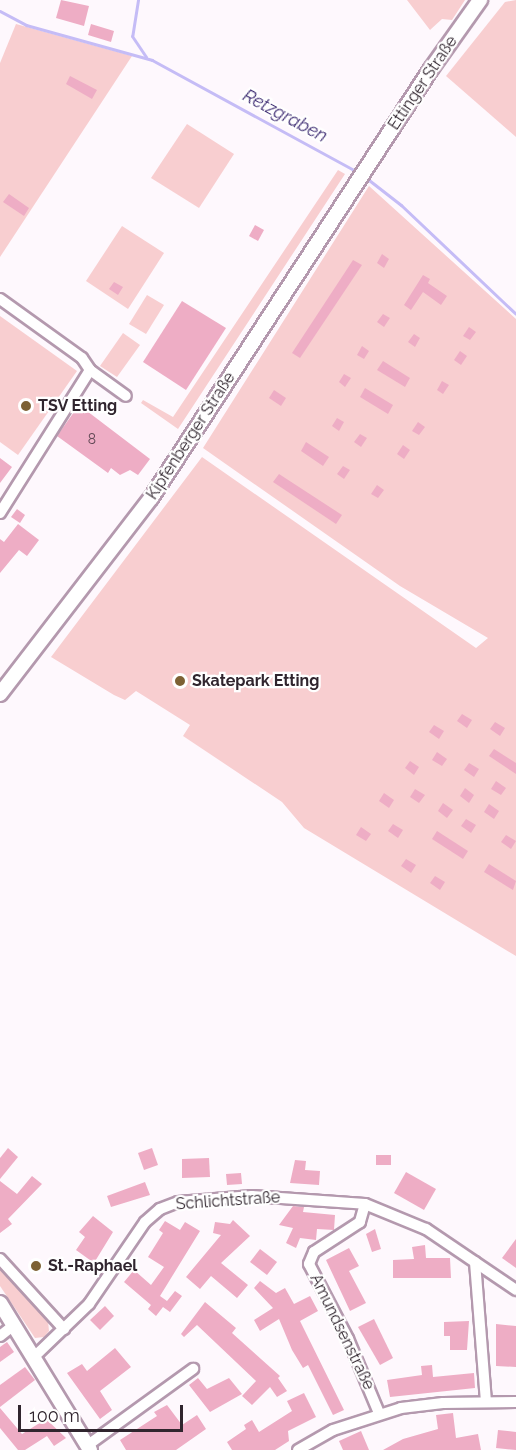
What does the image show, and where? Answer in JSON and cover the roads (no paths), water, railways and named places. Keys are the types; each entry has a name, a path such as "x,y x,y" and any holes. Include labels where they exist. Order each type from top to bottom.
{"street":[{"name":"Ettinger Straße","path":"366,167 480,0"},
{"name":"Kipfenberger Straße","path":"0,694 152,498 366,167"},
{"path":"0,299 82,358 90,370 126,396"},
{"path":"0,513 90,370"},
{"name":"Schlichtstraße","path":"35,1356 90,1304 146,1222 159,1209 178,1202 252,1196 365,1204 426,1229 516,1290"},
{"name":"Amundsenstraße","path":"365,1204 360,1222 314,1252 309,1264 348,1339 379,1413"},
{"path":"0,1258 28,1294 64,1329"},
{"path":"475,1262 486,1401"},
{"path":"0,1303 35,1356 89,1448 193,1369"},
{"path":"0,1336 14,1324"},
{"path":"298,1450 333,1430 379,1413 443,1402 516,1402"}],"waterway":[{"path":"138,0 132,36 146,57"},
{"name":"Retzgraben","path":"0,11 26,25 152,60 357,172"},
{"name":"Retzgraben","path":"365,177 401,205 516,314"}],"place":[{"name":"TSV Etting","path":"26,406"},
{"name":"Skatepark Etting","path":"180,681"},
{"name":"St.-Raphael","path":"36,1266"}]}
